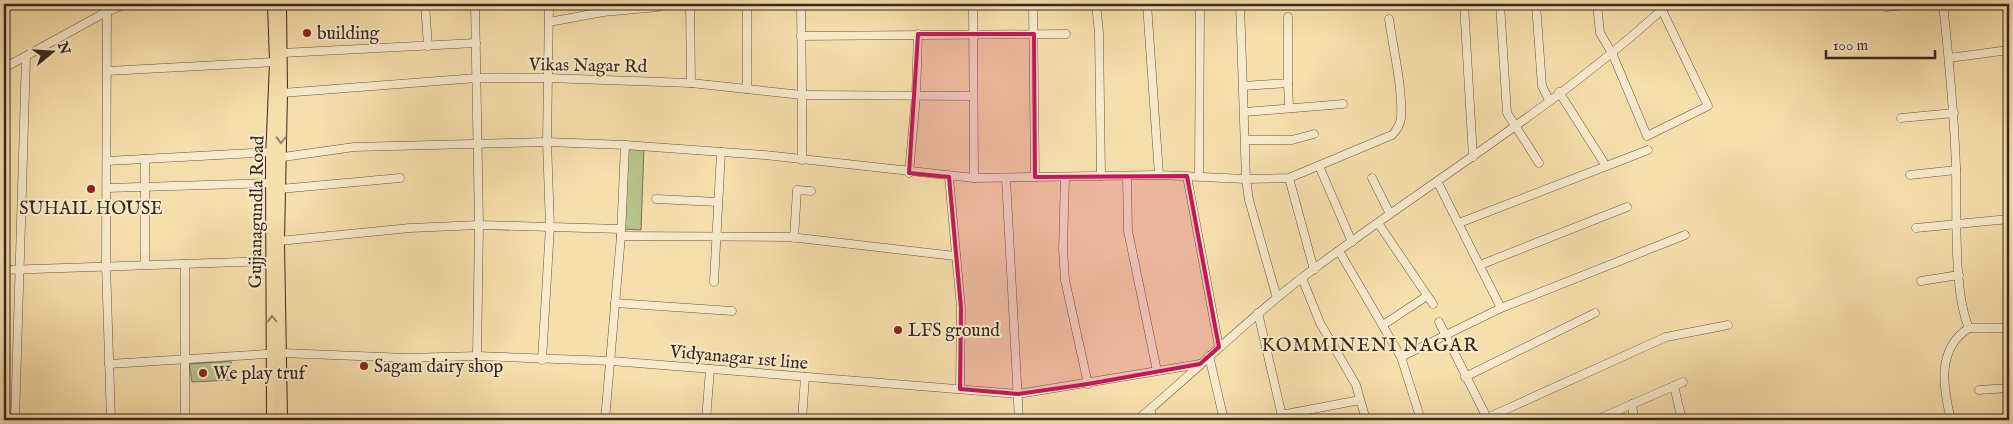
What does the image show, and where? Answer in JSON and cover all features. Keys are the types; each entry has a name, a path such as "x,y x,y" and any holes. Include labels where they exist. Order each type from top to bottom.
{"main road":[{"name":"Gujjanagundla Road","path":"272,420 277,353 279,241 275,156 273,4"},
{"name":"Gujjanagundla Road","path":"275,156 282,93 281,4"},
{"name":"Gujjanagundla Road","path":"276,186 271,261 282,420"}],"street":[{"path":"4,68 26,57 106,8 126,4"},
{"path":"425,4 428,46"},
{"path":"475,4 478,143 477,356"},
{"path":"542,360 550,227 547,142 547,78 550,22 548,4"},
{"path":"550,22 602,8 658,7 658,4"},
{"path":"690,4 692,83"},
{"path":"747,4 747,89"},
{"path":"801,4 802,160"},
{"path":"973,4 972,96 974,178"},
{"path":"1033,4 1035,178"},
{"path":"1096,4 1099,32 1101,176"},
{"path":"1147,4 1159,175"},
{"path":"1199,176 1200,4"},
{"path":"1240,4 1248,200 1276,298"},
{"path":"1464,4 1473,157"},
{"path":"1500,4 1507,113 1539,162"},
{"path":"1536,4 1542,86 1549,100"},
{"path":"1137,420 1276,298 1390,214 1438,183 1612,54 1666,6 1708,106 1647,136 1612,54 1600,33 1597,4"},
{"path":"1886,7 1914,4"},
{"path":"1943,4 1954,113 1959,275 1966,320 1970,328"},
{"path":"106,8 106,265 111,420"},
{"path":"1288,16 1289,108"},
{"path":"107,161 275,156 354,147 547,142 721,152 949,177 1035,178 1159,175 1246,179 1289,178 1392,135 1398,128 1400,118 1397,72 1389,19"},
{"path":"909,173 916,96 918,34"},
{"path":"801,36 1066,34"},
{"path":"282,53 476,43"},
{"path":"1949,58 2009,50"},
{"path":"15,420 26,57"},
{"path":"107,71 275,62"},
{"name":"Vikas Nagar Rd","path":"282,93 477,78 547,78 692,83 802,95 972,96"},
{"path":"1244,86 1288,83"},
{"path":"1560,92 1606,166"},
{"path":"1244,112 1343,104"},
{"path":"1901,118 1954,113"},
{"path":"1245,140 1292,140 1314,134"},
{"path":"605,420 612,361 625,145"},
{"path":"1459,223 1648,150"},
{"path":"714,282 721,152"},
{"path":"145,159 145,264"},
{"path":"1319,166 1352,242"},
{"path":"1910,175 1956,170"},
{"path":"1126,176 1128,231 1157,371"},
{"path":"1186,176 1219,347"},
{"path":"949,177 961,308 960,389"},
{"path":"1065,177 1063,249 1065,280 1088,384"},
{"path":"106,188 145,186 276,186 400,178"},
{"path":"1006,178 1019,420"},
{"path":"1289,178 1314,270"},
{"path":"1372,178 1390,214"},
{"path":"1438,183 1501,308"},
{"path":"794,238 797,190 811,191"},
{"path":"656,198 718,202"},
{"path":"1480,266 1627,207"},
{"path":"1916,228 2009,219"},
{"path":"1378,223 1433,304"},
{"path":"279,241 410,228 478,225 550,227 621,233 716,237 794,238 955,256"},
{"path":"1401,357 1501,308 1685,235"},
{"path":"1339,251 1401,357 1420,420"},
{"path":"4,270 106,265 271,261"},
{"path":"185,264 185,420"},
{"path":"1921,280 1959,275"},
{"path":"1302,278 1320,323 1356,385 1366,420"},
{"path":"1382,325 1427,296"},
{"path":"615,303 732,311"},
{"path":"1258,313 1282,417 1360,400"},
{"path":"1465,377 1595,314"},
{"path":"1439,322 1487,419 1666,337 1728,325"},
{"path":"1952,420 1943,388 1948,351 1960,334 1970,328 2009,328"},
{"name":"Vidyanagar 1st line","path":"110,364 277,353 408,358 477,356 542,360 612,361 1018,394 1088,384 1200,364"},
{"path":"1209,356 1224,420"},
{"path":"706,420 710,369"},
{"path":"802,420 805,377"},
{"path":"1596,420 1683,382"},
{"path":"1674,386 1682,420"},
{"path":"1979,390 2009,388"},
{"path":"1632,404 1634,420"},
{"path":"1150,410 1153,420"}],"highlighted area":[{"path":"918,34 1034,34 1035,177 1187,176 1219,347 1200,364 1088,384 1018,394 960,389 961,308 949,177 909,173"}],"green space":[{"path":"625,145 644,147 641,230 621,229"},
{"path":"231,361 232,380 192,382 189,364"}],"place":[{"name":"building","path":"307,33"},
{"name":"SUHAIL HOUSE","path":"91,189"},
{"name":"LFS ground","path":"898,330"},
{"name":"Sagam dairy shop","path":"364,366"},
{"name":"We play truf","path":"203,373"}],"district":[{"name":"KOMMINENI NAGAR","path":"1370,344"}]}
